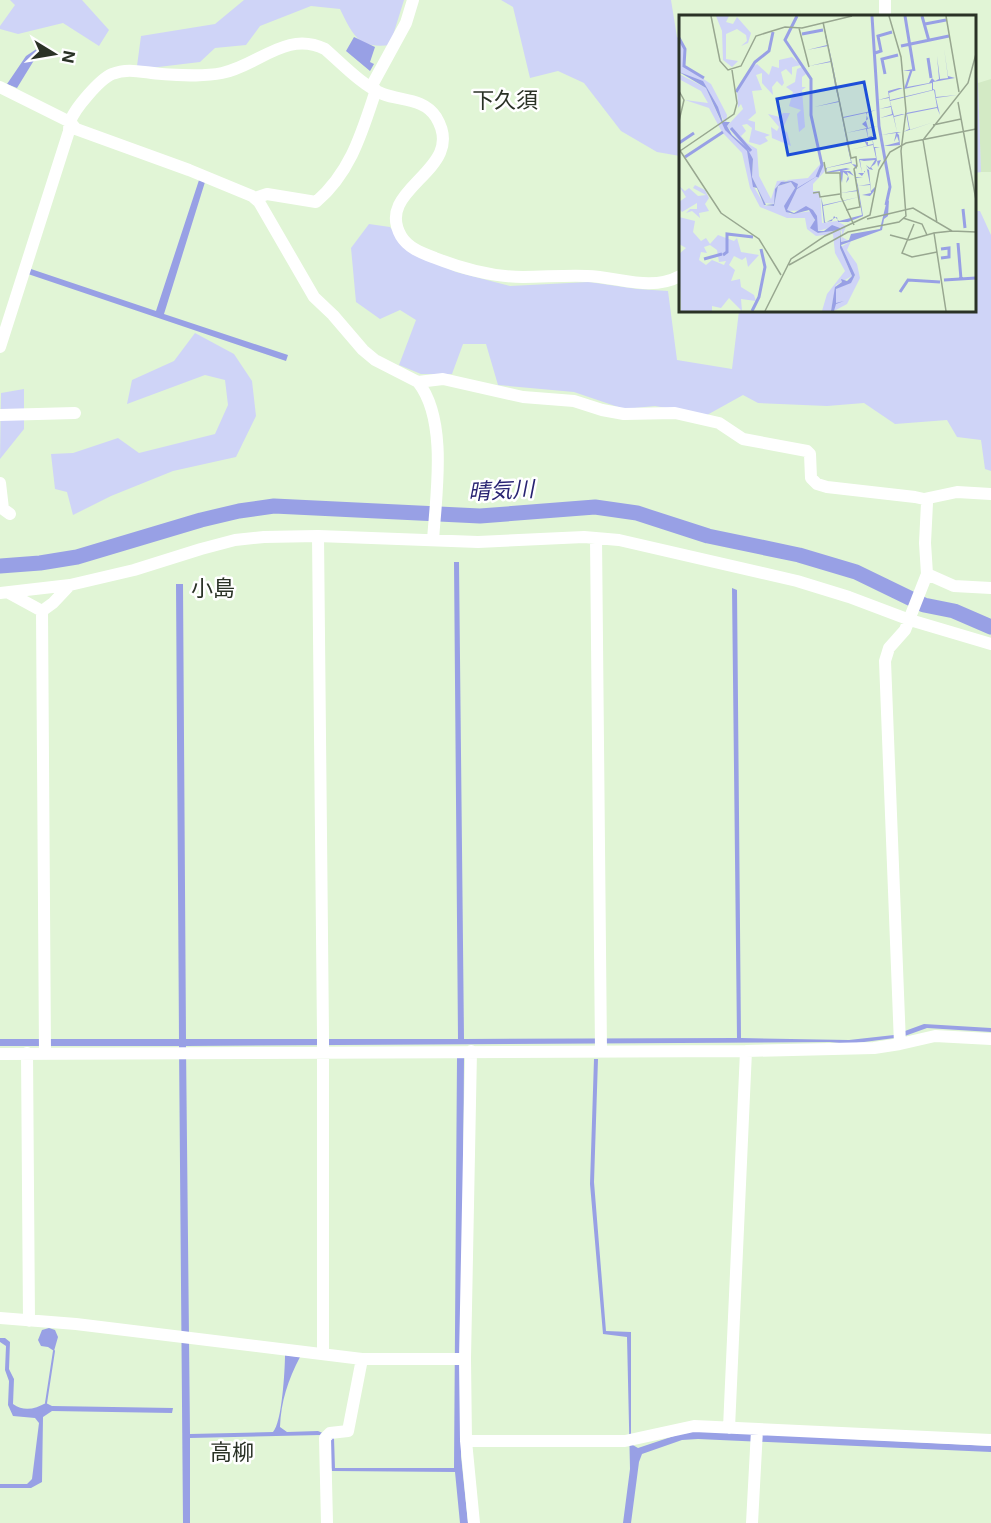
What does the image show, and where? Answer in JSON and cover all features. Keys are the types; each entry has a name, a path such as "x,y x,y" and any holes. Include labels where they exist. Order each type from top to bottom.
{"street":[{"path":"255,198 267,194 315,202 343,170 357,148 373,88 406,23 413,0"},
{"path":"0,347 70,122 77,109 99,83 108,75 121,70 161,74 223,73 241,67 270,51 286,45 302,43 317,45 325,49 373,88 424,106 438,120 442,135 441,153 436,163 405,194 397,210 397,225 400,234 419,252 456,266 490,274 521,277 586,276 662,284 679,277"},
{"path":"0,87 70,122 76,129 189,170 255,198 314,297 363,350 375,360 418,382 422,387 437,435 434,540"},
{"path":"418,382 443,379 524,397 574,401 624,414 675,413 719,423 743,439 807,451 810,453 811,478 817,484 827,487 924,500 957,492 991,494"},
{"path":"0,415 75,413"},
{"path":"0,483 3,509 10,514"},
{"path":"900,1044 885,660 889,648 905,630 910,620 927,574 925,543 927,503 924,500"},
{"path":"318,536 323,1035 322,1354"},
{"path":"5,593 70,585 134,570 235,540 318,536 478,542 596,537 797,581 849,597 910,620 991,644"},
{"path":"596,537 600,1051"},
{"path":"927,574 954,586 991,588"},
{"path":"45,1053 42,611 70,585"},
{"path":"5,593 42,611"},
{"path":"0,1054 746,1051 846,1049 900,1044 935,1036 991,1039"},
{"path":"729,1428 746,1051"},
{"path":"471,1052 465,1359 466,1441 474,1523"},
{"path":"27,1053 29,1321"},
{"path":"0,1318 76,1324 362,1359 465,1359"},
{"path":"327,1523 327,1436 348,1431 362,1359"},
{"path":"466,1441 629,1441 694,1426 991,1440"},
{"path":"752,1523 757,1430"}],"shaded area":[{"path":"10,0 82,0 109,30 99,46 63,23 18,34 0,29 15,5"},
{"path":"244,0 404,0 390,45 371,45 358,38 340,9 311,6 260,26 246,45 215,48 200,62 150,68 137,66 141,36 215,24"},
{"path":"501,0 671,0 677,37 679,38 679,156 657,152 621,131 584,83 558,71 530,78 513,7"},
{"path":"976,68 978,83 981,172 976,173"},
{"path":"991,79 991,172 981,172 978,83"},
{"path":"976,211 980,211 991,235 991,471 985,469 981,440 957,437 947,420 895,424 864,403 827,406 758,403 743,395 707,415 655,406 624,409 574,392 498,385 486,344 463,344 452,374 421,374 399,365 416,320 400,310 380,319 356,302 351,248 369,224 390,227 408,251 456,272 510,286 589,282 668,291 677,360 732,369 739,312 976,312"},
{"path":"195,333 234,354 252,381 256,416 236,457 173,471 111,496 73,515 67,492 55,489 51,454 73,453 118,438 139,453 215,434 228,405 225,380 205,375 127,404 132,380 174,361"},
{"path":"24,389 24,429 0,459 1,393"}],"water":[{"path":"354,37 375,47 370,62 374,64 370,71 346,51"},
{"path":"44,44 17,88 7,84 26,56"},
{"path":"199,180 205,182 164,314 288,355 286,361 28,274 31,269 156,311"},
{"path":"454,562 459,562 464,1039 737,1038 732,588 737,590 741,1038 849,1040 894,1035 924,1024 991,1028 991,1032 927,1028 902,1037 849,1044 830,1042 186,1046 190,1434 273,1432 281,1408 285,1355 300,1357 286,1391 280,1427 287,1432 318,1431 334,1438 335,1468 454,1468 457,1058 464,1058 461,1456 468,1523 460,1523 455,1472 332,1471 321,1435 190,1438 190,1523 183,1523 179,1046 0,1046 0,1039 179,1039 176,584 183,584 186,1039 458,1039"},
{"path":"594,1059 598,1059 594,1182 606,1331 631,1332 631,1444 638,1448 696,1431 991,1446 991,1452 682,1440 642,1454 631,1523 623,1523 630,1469 627,1337 603,1334 590,1184"},
{"path":"49,1328 55,1330 58,1337 54,1351 41,1346 38,1340 42,1330"},
{"path":"0,1338 5,1338 10,1342 9,1369 14,1379 13,1404 21,1408 29,1409 46,1403 52,1406 173,1408 172,1413 52,1411 43,1417 42,1482 31,1488 0,1488 0,1484 27,1484 32,1479 39,1423 35,1418 13,1416 8,1405 9,1381 5,1370 6,1346 0,1342"}],"waterway":[{"name":"晴気川","path":"0,566 77,557 201,520 274,506 480,516 595,507 637,513 708,536 799,555 856,572 924,605 954,611 991,627"},
{"path":"46,1403 54,1351"}],"district":[{"name":"下久須","path":"505,100"},
{"name":"小島","path":"213,588"},
{"name":"高柳","path":"232,1452"}]}
